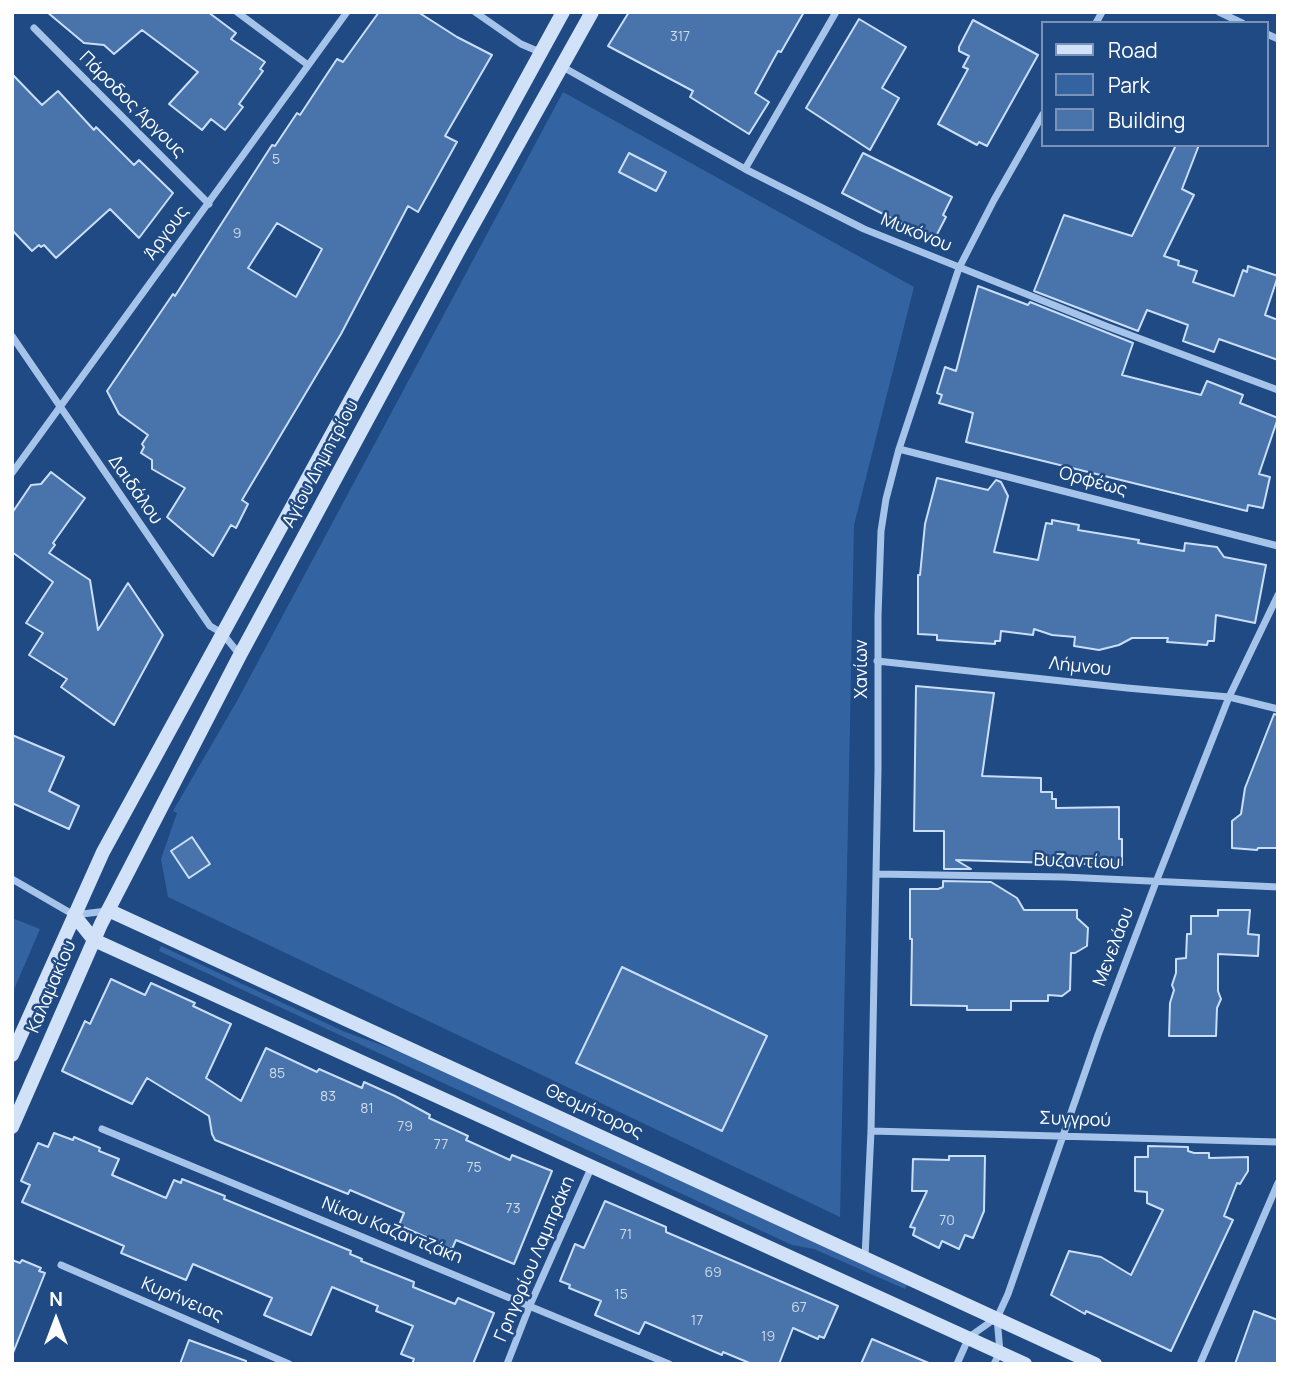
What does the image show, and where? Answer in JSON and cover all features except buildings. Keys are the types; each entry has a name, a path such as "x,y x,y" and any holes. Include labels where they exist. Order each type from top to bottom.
{"main road":[{"name":"Αγίου Δημητρίου","path":"74,915 103,852 563,12"},
{"name":"Αγίου Δημητρίου","path":"94,940 240,654 592,12"},
{"name":"Θεομήτορος","path":"108,911 1095,1364"},
{"path":"74,915 94,940 969,1337 997,1358 1024,1364"},
{"name":"Καλαμακίου","path":"12,1055 74,915"},
{"name":"Καλαμακίου","path":"12,1127 94,940"}],"street":[{"path":"237,12 308,65"},
{"name":"Άργους","path":"12,473 347,12"},
{"path":"475,12 521,44 542,53"},
{"path":"745,169 836,12"},
{"path":"1219,12 1238,21"},
{"name":"Πάροδος Άργους","path":"34,29 209,204"},
{"name":"Μυκόνου","path":"560,66 745,169 863,229 1278,390"},
{"name":"Χανίων","path":"865,1257 871,1131 881,531 899,449 959,268 1042,116"},
{"name":"Δαιδάλου","path":"12,336 210,626 222,633 240,654"},
{"name":"Ορφέως","path":"899,449 1278,546"},
{"name":"Μενελάου","path":"997,1318 1008,1294 1098,1035 1156,882 1229,696 1278,595"},
{"name":"Λήμνου","path":"877,661 1113,687 1229,696 1278,709"},
{"name":"Βυζαντίου","path":"876,874 1064,877 1278,887"},
{"path":"12,879 74,915 108,911"},
{"name":"Νίκου Καζαντζάκη","path":"102,1129 669,1364"},
{"name":"Συγγρού","path":"871,1131 1278,1142"},
{"name":"Γρηγορίου Λαμπράκη","path":"507,1364 530,1305 592,1166"},
{"path":"1200,1364 1277,1185"},
{"name":"Κυρήνειας","path":"61,1265 289,1364"},
{"path":"957,1364 969,1337 997,1318"},
{"path":"997,1318 997,1358"}],"green space":[{"path":"563,92 914,287 854,525 840,1217 168,897 161,859 177,813 173,811 237,701"},
{"path":"12,918 40,929 12,994"},
{"path":"161,946 345,1032 421,1059 907,1285 905,1289 814,1249 792,1245 159,951"}]}
